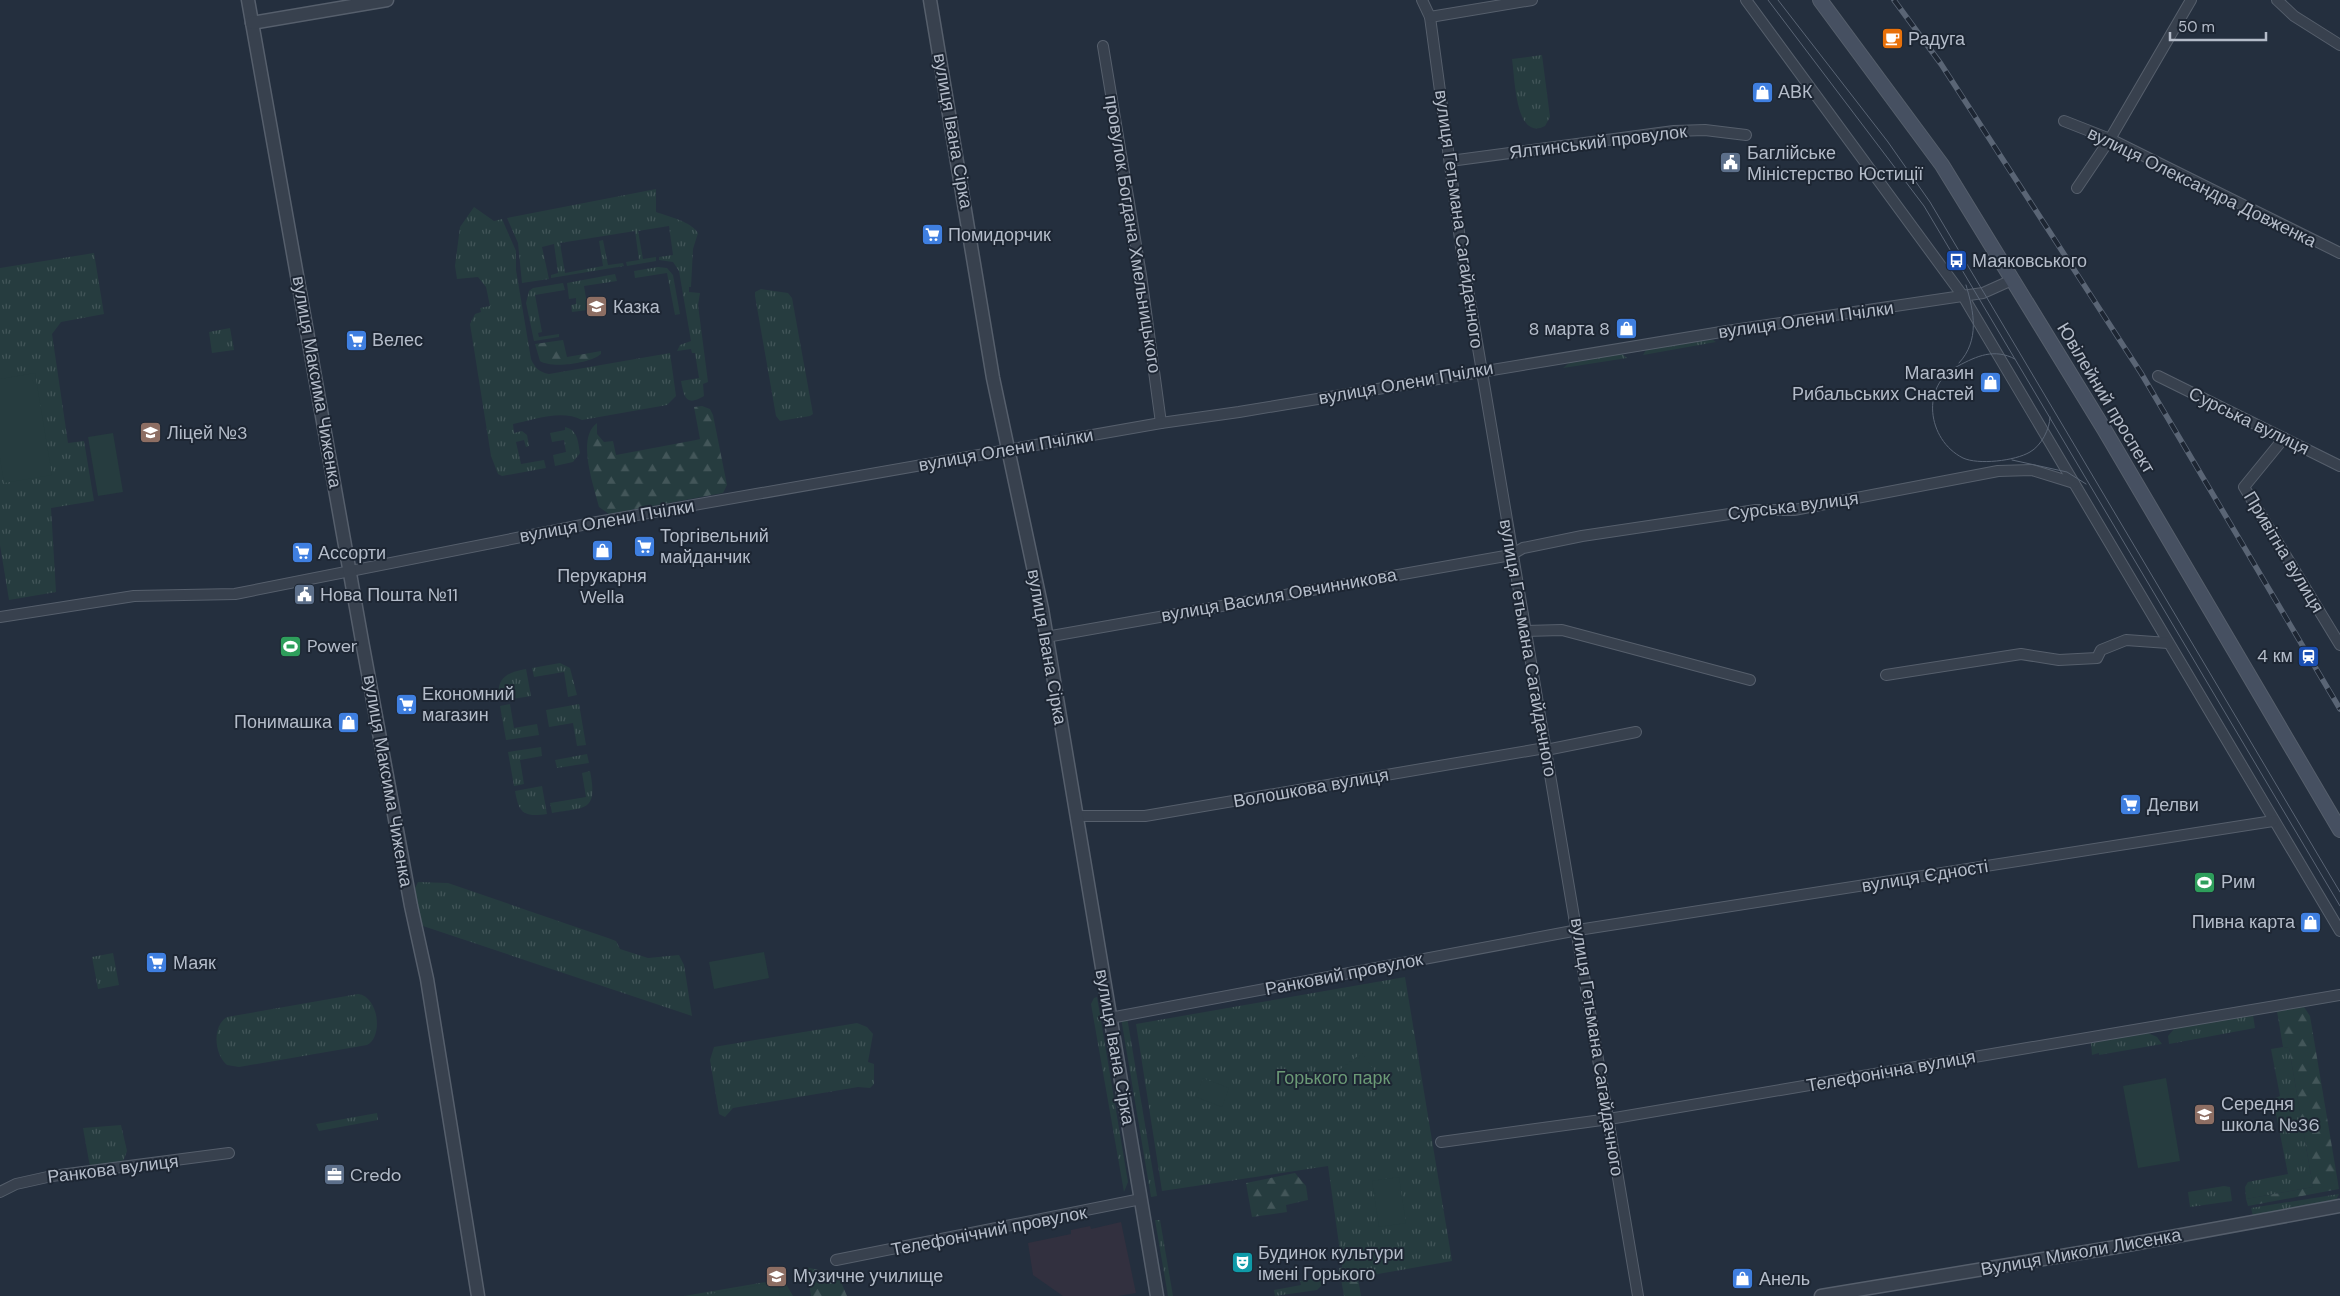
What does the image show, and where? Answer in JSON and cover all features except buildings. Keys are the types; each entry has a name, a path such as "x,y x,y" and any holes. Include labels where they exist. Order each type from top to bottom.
{"main road":[{"name":"Ювілейний проспект","path":"1820,0 1942,165 2114,446 2340,830"}],"street":[{"name":"вулиця Максима Чиженка","path":"248,0 411,906 427,979 478,1296"},
{"path":"252,23 387,0"},
{"name":"вулиця Івана Сірка","path":"930,0 993,378 1046,637 1157,1296"},
{"name":"вулиця Гетьмана Сагайдачного","path":"1422,0 1430,17 1481,371 1511,555 1578,930 1638,1296"},
{"path":"1430,17 1532,0"},
{"path":"1746,0 1963,296 2340,931"},
{"path":"2076,188 2110,139 2191,0"},
{"path":"2277,0 2294,16 2340,45"},
{"name":"провулок Богдана Хмельницького","path":"1103,46 1141,275 1161,422"},
{"name":"вулиця Олександра Довженка","path":"2064,121 2110,139 2340,253"},
{"name":"Ялтинський провулок","path":"1450,161 1674,131 1704,130 1746,135"},
{"name":"вулиця Олени Пчілки","path":"0,617 134,596 235,594 415,556 1007,449 1161,422 1239,412 1481,371 1984,293 2012,280"},
{"name":"Сурська вулиця","path":"2158,376 2340,466"},
{"name":"Привітна вулиця","path":"2284,438 2244,487 2340,645"},
{"name":"Сурська вулиця","path":"1511,555 1523,548 1582,536 1756,510 1794,510 1998,471 2032,470 2074,483"},
{"name":"вулиця Василя Овчинникова","path":"1046,637 1093,627 1511,555"},
{"path":"1525,631 1562,630 1750,680"},
{"path":"1886,675 2021,654 2059,660 2098,658 2101,650 2126,640 2168,643"},
{"path":"1545,748 1551,749 1636,732"},
{"name":"Волошкова вулиця","path":"1076,816 1145,816 1545,748"},
{"name":"вулиця Єдності","path":"1578,930 2273,821"},
{"name":"Ранковий провулок","path":"1110,1018 1578,930"},
{"name":"Телефонічна вулиця","path":"1441,1142 1609,1119 2340,995"},
{"name":"Ранкова вулиця","path":"0,1192 16,1184 52,1176 229,1153"},
{"name":"Телефонічний провулок","path":"836,1260 1141,1199"},
{"name":"Вулиця Миколи Лисенка","path":"1821,1296 2116,1247 2242,1222 2340,1206"}],"shaded area":[{"path":"1121,1222 1136,1293 1118,1296 1063,1296 1033,1275 1028,1243 1071,1234 1071,1230 1090,1226 1091,1229"}],"green space":[{"path":"1542,55 1550,117 1545,126 1535,128 1528,125 1522,117 1518,105 1512,59"},
{"path":"656,189 656,212 685,222 698,233 693,249 691,287 689,287 689,292 700,293 698,305 708,382 703,384 704,396 693,401 685,396 681,381 699,378 695,353 692,353 691,349 677,351 680,345 691,341 679,271 673,262 659,260 659,257 673,255 669,226 638,231 643,259 656,257 656,261 627,266 626,262 639,260 635,231 560,243 565,273 603,266 599,241 603,240 608,265 623,263 624,266 551,278 551,275 558,273 554,244 542,247 549,279 522,283 518,243 507,218"},
{"path":"474,207 494,221 502,219 516,251 516,270 531,359 538,369 549,374 670,353 676,396 667,405 582,420 565,415 556,415 513,424 514,433 522,431 527,435 529,446 526,447 524,440 516,442 521,464 544,460 546,468 502,476 498,474 491,456 470,324 475,314 481,312 480,308 490,306 486,287 478,277 457,279 455,266 460,227"},
{"path":"94,253 104,314 61,322 52,334 68,443 84,441 94,501 51,508 56,592 9,600 0,545 0,268"},
{"path":"658,267 667,268 673,275 680,314 675,315 667,273 635,278 634,271"},
{"path":"615,274 617,281 584,286 588,310 572,312 571,305 576,304 576,298 569,299 567,283"},
{"path":"563,283 565,290 535,295 542,332 538,333 539,337 559,334 559,337 534,341 526,303 529,291 533,288"},
{"path":"761,289 788,293 792,298 813,414 810,416 780,421 776,416 755,296 755,292"},
{"path":"230,328 234,350 212,353 209,332"},
{"path":"563,340 567,357 601,351 601,354 589,360 571,364 553,365 540,361 535,344"},
{"path":"1713,340 1716,342 1643,355 1646,350"},
{"path":"1622,354 1627,358 1563,368 1569,363"},
{"path":"35,373 52,475 4,483 0,458 0,379"},
{"path":"702,406 710,409 713,415 727,485 723,493 609,514 599,507 588,463 587,451 591,430 597,423 597,434 604,442 613,441 616,455 700,439 694,407"},
{"path":"565,427 575,434 580,453 573,462 555,466 553,455 566,452 564,440 552,442 550,433 565,430"},
{"path":"113,433 123,492 98,496 88,437"},
{"path":"560,663 570,668 577,695 568,697 564,672 534,677 532,668"},
{"path":"526,669 531,696 500,701 499,687 504,678 508,674"},
{"path":"510,704 514,728 537,724 539,735 506,740 500,706"},
{"path":"579,704 586,745 577,746 573,723 549,727 546,710"},
{"path":"541,747 542,756 520,760 524,784 514,786 508,752"},
{"path":"587,754 589,763 557,768 555,760"},
{"path":"590,771 592,794 587,805 573,810 552,813 550,803 586,797 582,773"},
{"path":"542,786 547,814 533,815 524,812 518,805 515,791"},
{"path":"418,882 448,883 616,941 620,949 648,958 679,955 684,965 692,1016 420,925 414,890"},
{"path":"764,952 769,978 714,989 709,962"},
{"path":"113,953 119,985 98,989 92,957"},
{"name":"Горького парк","path":"1405,977 1452,1261 1344,1280 1328,1166 1162,1191 1136,1024"},
{"path":"358,994 365,996 370,1002 376,1017 376,1034 367,1045 239,1067 227,1065 219,1054 216,1040 217,1033 222,1021 227,1017"},
{"path":"1097,997 1128,1182 1124,1192 1091,1004 1094,998"},
{"path":"2304,1007 2310,1016 2339,1189 2248,1206 2246,1199 2313,1187 2289,1048 2283,1047 2277,1011"},
{"path":"2253,1015 2255,1028 2169,1044 2168,1036 2175,1028"},
{"path":"1127,1017 1157,1196 1151,1197 1121,1018"},
{"path":"857,1023 867,1027 873,1034 868,1062 874,1064 874,1084 870,1088 858,1087 733,1108 725,1117 719,1114 710,1060 714,1047"},
{"path":"2148,1033 2157,1037 2162,1044 2092,1055 2091,1043"},
{"path":"2289,1048 2313,1187 2246,1199 2245,1187 2248,1182 2288,1174 2273,1099 2280,1096 2271,1049"},
{"path":"1362,1053 1376,1073 1349,1092 1335,1073"},
{"path":"1203,1078 1229,1088 1222,1107 1196,1097"},
{"path":"2166,1078 2180,1161 2138,1168 2123,1086"},
{"path":"377,1113 378,1120 319,1131 316,1124"},
{"path":"121,1125 127,1151 123,1162 90,1167 83,1128"},
{"path":"1295,1173 1306,1186 1308,1200 1286,1205 1287,1212 1252,1217 1246,1183"},
{"path":"1399,1177 1406,1223 1379,1227 1372,1181"},
{"path":"2224,1186 2230,1187 2232,1201 2190,1207 2188,1192"},
{"path":"2339,1194 2335,1202 2253,1216 2251,1208"},
{"path":"1155,1220 1160,1220 1173,1296 1168,1296"},
{"path":"1356,1266 1361,1296 1344,1296 1339,1268"},
{"path":"806,1267 838,1275 847,1296 811,1296"},
{"path":"1321,1278 1322,1285 1317,1290 1275,1296 1274,1290 1301,1285 1300,1281"},
{"path":"772,1281 786,1284 793,1296 684,1296"},
{"path":"777,1282 780,1296 699,1296"}],"tram line":[{"path":"1768,0 1924,206 2340,906"},
{"path":"1778,0 1888,142 1930,202 2340,892"},
{"path":"1959,363 1966,354 1973,335 1973,315 1966,285"},
{"path":"2015,359 2000,354 1979,356 1958,366 1946,375 1938,386 1933,399 1936,426 1942,439 1951,450 1963,458 1987,462 2006,460 2030,452 2038,446 2047,432 2050,417"},
{"path":"2012,460 2067,472 2086,484"}],"railway":[{"path":"1894,0 1941,64 2141,373 2340,709"}],"place":[{"name":"Радуга","path":"1892,39"},
{"name":"АВК","path":"1762,92"},
{"name":"Баглійське Міністерство Юстиції","path":"1731,163"},
{"name":"Помидорчик","path":"932,235"},
{"name":"Маяковського","path":"1956,261"},
{"name":"Казка","path":"597,307"},
{"name":"8 марта 8","path":"1626,329"},
{"name":"Велес","path":"356,340"},
{"name":"Магазин Рибальських Снастей","path":"1990,383"},
{"name":"Ліцей №3","path":"151,433"},
{"name":"Торгівельний майданчик","path":"644,546"},
{"name":"Перукарня Wella","path":"602,551"},
{"name":"Ассорти","path":"302,553"},
{"name":"Нова Пошта №11","path":"304,595"},
{"name":"Power","path":"291,646"},
{"name":"4 км","path":"2309,656"},
{"name":"Економний магазин","path":"406,704"},
{"name":"Понимашка","path":"348,722"},
{"name":"Делви","path":"2131,805"},
{"name":"Рим","path":"2205,882"},
{"name":"Пивна карта","path":"2311,922"},
{"name":"Маяк","path":"157,963"},
{"name":"Середня школа №36","path":"2205,1114"},
{"name":"Credo","path":"334,1175"},
{"name":"Будинок культури імені Горького","path":"1242,1263"},
{"name":"Музичне училище","path":"777,1276"},
{"name":"Анель","path":"1743,1279"}]}
